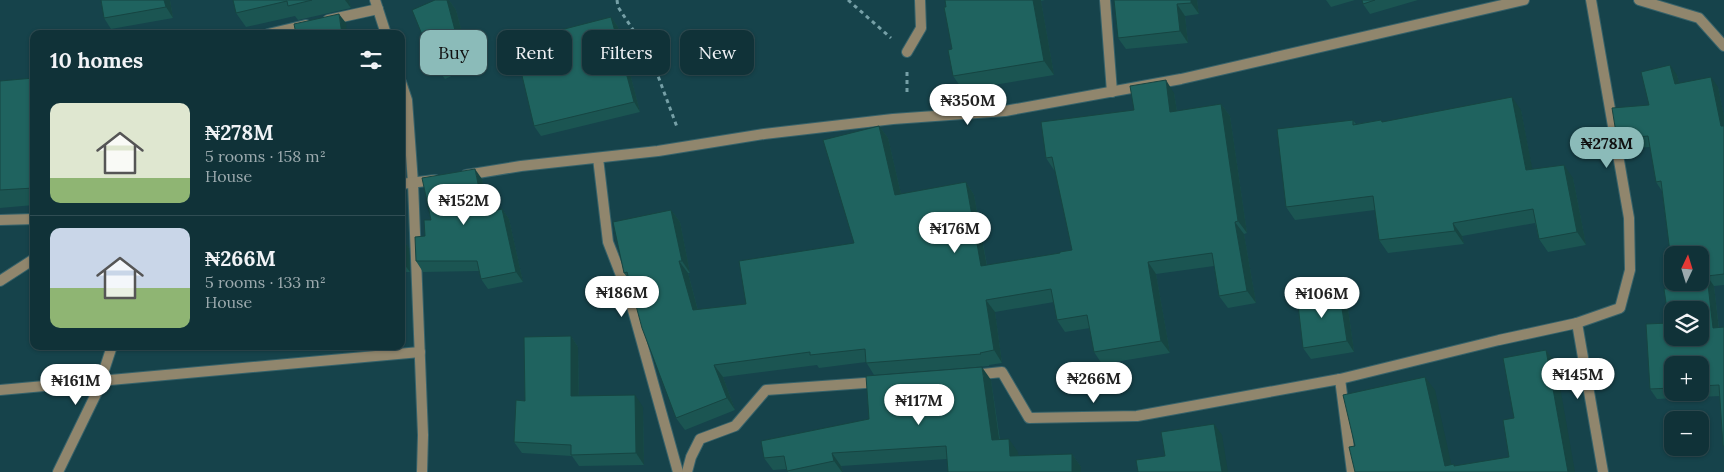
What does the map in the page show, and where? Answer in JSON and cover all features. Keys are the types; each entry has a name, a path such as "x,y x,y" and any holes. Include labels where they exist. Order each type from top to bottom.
{"street":[{"path":"907,52 921,28 920,0"},
{"path":"1105,0 1112,92"},
{"path":"405,184 521,166 685,147 764,134 893,119 1005,111 1181,79 1524,0"},
{"path":"964,375 1002,372 1029,418 1137,416 1340,379 1577,323 1620,308 1630,270 1628,218 1591,0"},
{"path":"1639,0 1699,18 1724,46"},
{"path":"283,30 377,4 385,30"},
{"path":"405,94 414,184 424,435 422,472"},
{"path":"598,158 608,242 629,296 678,472"},
{"path":"0,220 30,219"},
{"path":"0,281 30,262"},
{"path":"1577,323 1603,472"},
{"path":"58,472 101,380 111,350"},
{"path":"0,390 420,352"},
{"path":"1340,379 1352,472"},
{"path":"687,472 691,457 700,439 735,426 766,390 890,382"}],"path":[{"path":"617,0 618,7 651,56 685,147"}],"building":[{"path":"101,0 164,0 166,7 104,18"},
{"path":"233,0 312,0 288,6 287,1 236,13"},
{"path":"435,0 447,0 455,30 420,30 412,10"},
{"path":"945,0 1033,0 1044,61 953,76 948,50 952,49 944,7 946,7"},
{"path":"1114,0 1191,0 1191,3 1177,4 1180,31 1118,38"},
{"path":"1362,0 1375,0 1363,4"},
{"path":"339,14 341,30 295,30 294,24"},
{"path":"611,17 615,30 582,30 582,75 627,75 634,102 534,126 522,75 572,75 572,30 561,30"},
{"path":"1670,65 1675,84 1711,77 1721,126 1724,126 1724,274 1709,276 1709,246 1669,246 1661,181 1656,182 1648,136 1617,139 1612,108 1649,105 1641,72"},
{"path":"30,78 30,188 0,190 0,81"},
{"path":"1166,80 1170,112 1221,104 1238,221 1235,222 1247,291 1219,296 1212,253 1148,262 1161,341 1094,352 1087,315 1057,320 1051,289 986,300 994,350 981,354 866,363 865,349 810,355 810,352 714,365 727,398 676,418 642,328 627,272 624,273 613,222 671,210 682,261 679,261 693,310 746,304 739,261 854,243 823,140 879,126 895,195 966,182 981,266 1072,250 1052,157 1046,158 1041,122 1134,110 1130,86"},
{"path":"1512,97 1526,170 1564,165 1577,232 1539,239 1533,209 1453,223 1455,231 1379,240 1373,196 1286,207 1277,129 1353,120 1353,125 1381,120 1382,122"},
{"path":"475,169 484,213 502,209 516,272 481,279 477,261 416,261 415,237 425,236 424,220 431,220 422,178"},
{"path":"1339,289 1347,341 1303,348 1297,296"},
{"path":"1664,291 1709,291 1713,328 1724,327 1724,446 1719,385 1709,386 1709,356 1664,356 1664,388 1650,389 1646,324 1664,323 1664,346 1709,346 1709,301 1666,301"},
{"path":"571,336 571,396 635,395 636,453 571,455 571,445 514,442 516,400 525,401 524,337"},
{"path":"1546,350 1568,472 1355,472 1349,447 1355,446 1343,395 1425,377 1445,466 1509,457 1503,420 1514,418 1503,358"},
{"path":"982,367 992,440 1009,439 1010,456 1072,454 1072,472 948,472 946,446 832,453 834,461 787,471 784,456 764,458 761,441 869,419 866,376"},
{"path":"1214,424 1222,472 1138,472 1136,460 1165,456 1161,432"}]}
